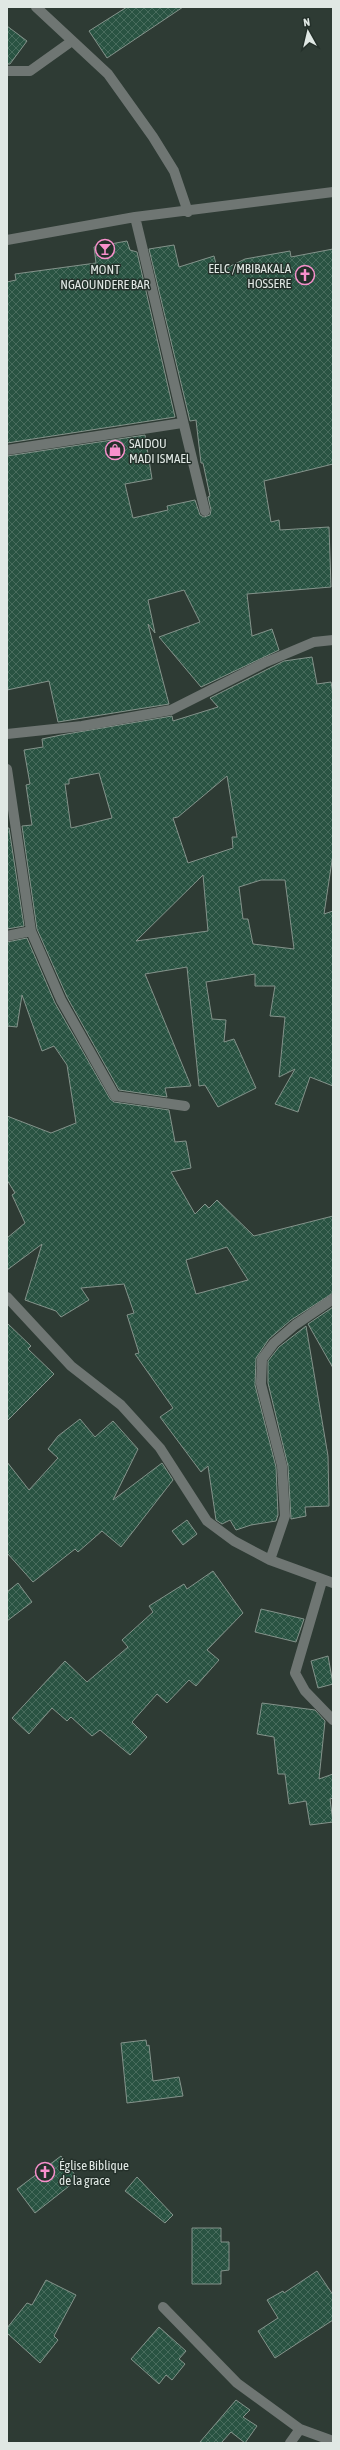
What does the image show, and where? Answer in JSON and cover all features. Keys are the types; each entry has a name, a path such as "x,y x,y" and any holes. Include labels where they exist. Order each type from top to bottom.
{"street":[{"path":"36,7 108,74 153,137 174,171 188,212"},
{"path":"7,71 30,71 72,41"},
{"path":"7,240 135,217 188,212 333,192"},
{"path":"135,217 175,383 182,423 205,511"},
{"path":"7,450 182,423"},
{"path":"7,734 82,726 171,710 264,663 314,642 333,640"},
{"path":"7,769 31,931 61,1000 115,1096 185,1106"},
{"path":"7,936 31,931"},
{"path":"7,1297 71,1366 120,1405 160,1448 207,1521 234,1541 270,1560 333,1583"},
{"path":"270,1560 285,1516 282,1466 261,1384 262,1359 274,1343 295,1325 333,1299"},
{"path":"322,1580 295,1673 306,1691 333,1720"},
{"path":"163,2307 237,2383 300,2428 333,2441"},
{"path":"290,2443 300,2428"}],"building":[{"path":"127,7 183,7 107,58 89,31"},
{"path":"7,26 27,41 10,64 7,64"},
{"path":"127,241 130,250 137,252 175,417 7,443 7,282 16,280 15,274 96,263 94,247"},
{"path":"174,245 179,267 214,256 218,272 245,259 290,251 291,257 333,249 333,464 264,481 271,522 279,520 280,530 329,527 331,587 247,594 252,636 272,629 279,650 201,687 159,637 200,622 184,590 148,600 155,633 148,624 169,704 58,722 49,681 7,690 7,456 145,435 152,479 125,484 133,518 168,510 167,506 195,500 200,515 204,517 210,515 211,510 208,497 210,496 203,463 201,463 196,420 190,421 149,249"},
{"path":"312,657 317,684 331,682 333,694 333,854 324,914 333,911 333,1086 310,1077 298,1112 275,1104 295,1069 279,1077 285,1017 270,1016 275,986 255,986 255,974 206,982 212,1019 226,1020 224,1042 234,1039 256,1088 218,1107 205,1085 199,1086 187,967 145,974 191,1086 165,1088 167,1097 119,1090 67,997 37,929 22,826 32,825 26,785 30,784 24,750 43,747 42,739 172,716 173,721 218,707 210,698 284,661","holes":["99,773 112,818 71,828 65,784 69,784 69,779","227,776 237,837 232,837 233,848 188,863 173,818 178,817","203,875 208,931 136,941","261,880 285,880 294,949 253,944 248,919 243,919 239,887"]},
{"path":"7,828 9,828 24,926 7,929"},
{"path":"27,938 55,1003 110,1099 114,1102 169,1110 175,1142 186,1141 191,1168 171,1172 195,1214 205,1204 209,1208 217,1200 254,1236 333,1216 333,1293 291,1320 269,1339 256,1358 255,1385 276,1467 278,1515 276,1521 251,1525 236,1530 230,1520 222,1524 216,1520 208,1466 201,1472 160,1417 173,1408 135,1354 139,1353 127,1315 134,1313 124,1284 81,1288 89,1300 61,1317 56,1311 25,1300 42,1244 7,1270 7,1238 25,1223 12,1195 15,1193 7,1180 7,1116 51,1133 76,1123 67,1065 54,1046 42,1051 22,995 17,1027 7,1026 7,942","holes":["227,1247 248,1280 196,1294 186,1260"]},
{"path":"333,1307 333,1368 308,1324"},
{"path":"7,1323 31,1346 28,1349 54,1374 7,1421"},
{"path":"306,1326 328,1456 329,1506 305,1507 306,1516 291,1519 288,1466 268,1383 268,1361 279,1347"},
{"path":"80,1419 95,1437 113,1421 138,1449 113,1500 162,1463 173,1480 121,1547 102,1531 78,1552 75,1549 33,1582 7,1553 7,1462 29,1490 58,1458 48,1449 58,1436"},
{"path":"187,1520 197,1534 183,1545 172,1531"},
{"path":"213,1571 243,1613 207,1650 219,1660 196,1686 189,1680 167,1703 157,1694 132,1722 147,1737 130,1755 100,1730 92,1736 71,1717 67,1721 52,1708 29,1734 12,1718 65,1661 87,1682 128,1647 122,1640 153,1612 149,1606 184,1584 187,1589"},
{"path":"18,1583 32,1602 7,1621 7,1592"},
{"path":"261,1609 304,1619 296,1642 255,1632"},
{"path":"328,1656 333,1684 318,1688 311,1661"},
{"path":"262,1703 315,1710 325,1721 319,1779 333,1774 333,1798 330,1799 333,1822 310,1825 306,1801 289,1804 285,1774 278,1774 274,1737 257,1734"},
{"path":"146,2040 147,2046 149,2045 153,2081 179,2077 183,2096 127,2103 121,2043"},
{"path":"61,2156 78,2179 35,2213 17,2189"},
{"path":"137,2177 173,2215 165,2223 125,2191"},
{"path":"192,2228 221,2228 221,2242 229,2242 229,2270 221,2271 221,2284 192,2284"},
{"path":"317,2271 333,2295 333,2320 275,2358 258,2331 278,2318 267,2300 283,2291 284,2293"},
{"path":"46,2280 76,2295 54,2336 58,2340 40,2363 7,2333 7,2328 27,2303 32,2305"},
{"path":"159,2327 186,2351 179,2359 185,2364 172,2380 166,2375 159,2384 131,2359"},
{"path":"236,2400 250,2410 243,2417 257,2426 245,2443 231,2432 221,2443 201,2443 200,2442"}],"place":[{"name":"MONT NGAOUNDERE BAR","path":"105,249"},
{"name":"EELC /MBIBAKALA HOSSERE","path":"305,275"},
{"name":"SAIDOU MADI ISMAEL","path":"115,450"},
{"name":"Église Biblique de la grace","path":"45,2172"}]}
